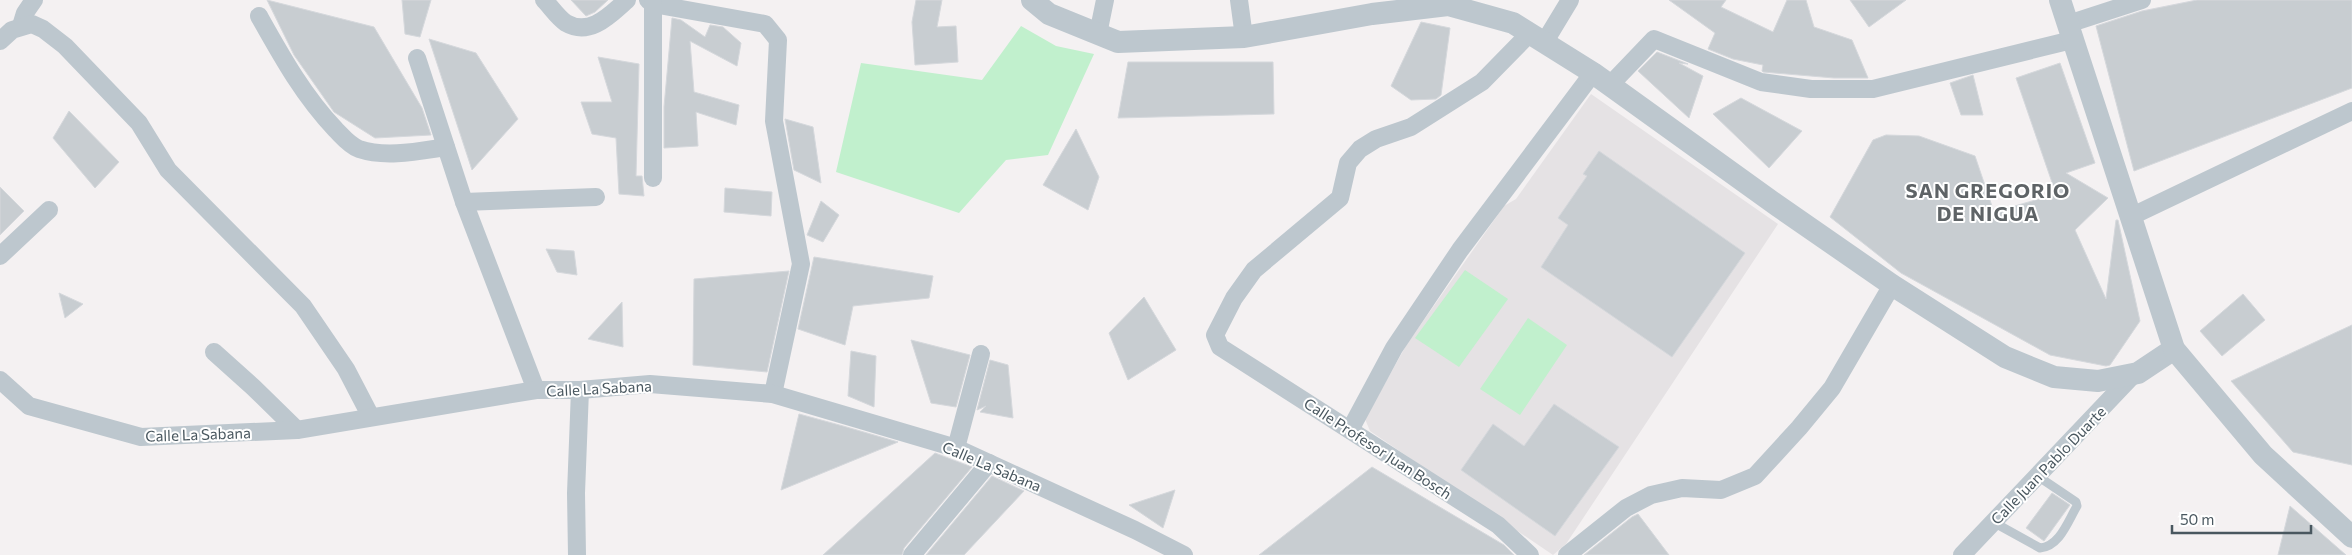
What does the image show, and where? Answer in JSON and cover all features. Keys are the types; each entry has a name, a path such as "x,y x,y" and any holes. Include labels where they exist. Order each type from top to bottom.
{"street":[{"path":"21,26 24,13 34,0"},
{"path":"544,0 565,22 580,28 601,23 627,0"},
{"path":"1032,0 1049,14 1118,42 1244,37 1409,4 1448,4 1513,23 1602,79 1778,206 1892,285 2005,357 2054,377 2098,381 2134,374 2174,349"},
{"path":"1098,34 1105,0"},
{"path":"1239,0 1244,37"},
{"path":"1537,38 1570,0"},
{"path":"2060,0 2174,349 2263,455 2352,537"},
{"path":"1350,430 1394,348 1460,250 1602,79 1654,38 1761,82 1820,89 1873,89 2070,32 2142,0"},
{"path":"653,178 650,2 765,24 778,40 774,121 801,264 773,394"},
{"path":"259,16 289,71 324,117 350,144 360,149 378,152 410,152 446,147"},
{"path":"0,41 12,30 32,24 43,29 65,46 139,123 168,170 303,306 346,369 371,417"},
{"name":"Calle Profesor Juan Bosch","path":"1530,555 1498,525 1220,347 1215,335 1234,298 1254,270 1340,198 1348,163 1360,149 1376,139 1411,127 1482,82 1537,38"},
{"path":"417,58 464,202 536,390"},
{"path":"2130,217 2352,111"},
{"path":"464,202 596,197"},
{"path":"0,256 49,210"},
{"path":"1567,555 1626,508 1651,495 1682,488 1721,490 1755,476 1799,428 1832,388 1892,285"},
{"path":"214,352 297,430"},
{"path":"956,448 981,354"},
{"name":"Calle Juan Pablo Duarte","path":"1962,555 2134,374"},
{"name":"Calle La Sabana","path":"0,380 30,406 141,437 297,430 536,390 580,390 650,384 773,394 956,448 1136,530 1184,555"},
{"path":"577,555 576,493 580,390"},
{"path":"912,555 989,463"}],"lane":[{"path":"1993,522 2040,548 2047,548 2056,541 2077,506 2076,502 2036,476"}],"shaded area":[{"path":"1591,94 1778,224 1566,544 1553,555 1370,431 1365,419 1407,344 1504,206 1516,199"}],"green space":[{"path":"1021,26 1056,46 1094,54 1048,155 1006,160 959,213 836,172 861,63 982,80"},
{"path":"1465,270 1508,299 1459,367 1415,338"},
{"path":"1528,318 1567,345 1520,415 1480,389"}],"building":[{"path":"267,0 374,27 422,108 431,135 375,138 334,112 294,55"},
{"path":"402,0 431,0 420,37 405,34"},
{"path":"571,0 608,0 595,12 586,16"},
{"path":"916,0 942,0 937,27 956,26 958,62 915,65 912,22"},
{"path":"1669,0 1726,0 1721,7 1773,32 1787,0 1806,0 1814,27 1852,40 1868,78 1834,78 1763,72 1763,65 1733,59 1708,49 1715,33"},
{"path":"1850,0 1906,0 1869,27"},
{"path":"2197,0 2352,0 2352,88 2134,171 2096,26 2142,11"},
{"path":"672,18 681,20 705,37 710,25 723,27 741,43 737,66 690,41 694,92 739,105 736,125 696,112 698,146 664,148 664,107"},
{"path":"1421,22 1450,28 1441,95 1436,99 1411,100 1391,86"},
{"path":"429,39 476,53 518,119 472,170"},
{"path":"1657,52 1688,64 1679,63 1703,76 1689,118 1638,71"},
{"path":"598,57 639,64 636,176 642,176 644,196 619,194 616,138 592,134 581,102 612,102"},
{"path":"1128,62 1273,62 1274,114 1118,118"},
{"path":"2060,63 2095,163 2066,173 2108,198 2075,230 2106,299 2116,220 2118,220 2140,321 2110,365 2106,366 2050,355 1901,273 1830,217 1873,140 1886,135 1919,136 1975,156 1994,212 2056,194 2016,78"},
{"path":"1973,75 1983,115 1961,115 1950,83"},
{"path":"1741,98 1802,131 1769,168 1713,114"},
{"path":"69,111 119,162 95,188 53,138"},
{"path":"785,119 813,127 821,183 794,170"},
{"path":"1076,129 1099,177 1088,210 1043,185"},
{"path":"1599,151 1745,253 1672,357 1541,267 1568,225 1558,218 1587,176 1583,174"},
{"path":"0,187 24,211 0,235"},
{"path":"725,188 772,192 771,216 724,212"},
{"path":"821,201 839,215 823,242 807,235"},
{"path":"546,249 574,251 577,275 557,272"},
{"path":"814,257 933,276 929,298 853,306 845,345 798,329"},
{"path":"789,271 767,372 693,365 694,279"},
{"path":"59,293 83,304 65,318"},
{"path":"2243,294 2265,320 2222,356 2200,331"},
{"path":"1144,297 1176,350 1128,380 1109,333"},
{"path":"622,302 623,347 588,339"},
{"path":"2352,325 2352,465 2293,452 2231,381"},
{"path":"911,340 970,355 956,407 931,403"},
{"path":"851,351 876,356 874,407 848,396"},
{"path":"990,360 1008,365 1013,418 980,412 986,406 977,410"},
{"path":"1554,404 1619,447 1555,536 1461,470 1493,424 1524,446"},
{"path":"799,414 843,426 898,442 781,490"},
{"path":"935,453 972,467 904,548 902,555 823,555"},
{"path":"1372,467 1504,545 1514,555 1259,555"},
{"path":"992,476 1024,491 964,555 926,555"},
{"path":"1175,490 1163,528 1129,505"},
{"path":"2052,493 2070,505 2044,541 2026,528"},
{"path":"2290,506 2346,555 2278,555"},
{"path":"1638,514 1669,555 1584,555 1632,517"}],"district":[{"name":"SAN GREGORIO DE NIGUA","path":"1988,202"}]}
